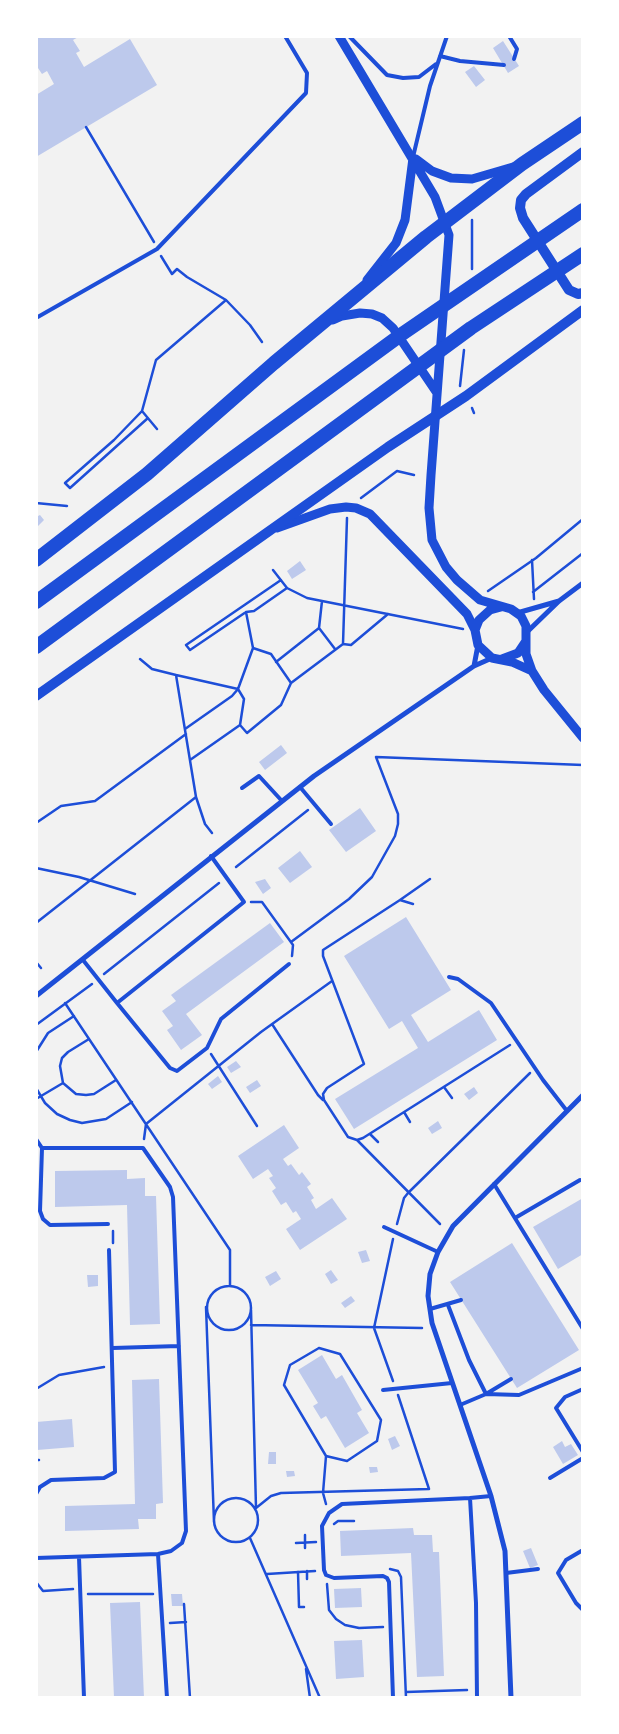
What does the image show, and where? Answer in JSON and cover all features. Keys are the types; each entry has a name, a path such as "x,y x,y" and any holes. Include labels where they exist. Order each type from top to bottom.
{"highway":[{"path":"36,560 147,474 358,292 522,164 583,123"},
{"path":"36,602 402,334 583,210"},
{"path":"36,647 471,328 583,254"}],"main road":[{"path":"583,152 526,194 521,200 520,208 523,218 570,290 578,294 583,293"},
{"path":"36,696 388,447 435,417 583,310"}],"street":[{"path":"339,36 436,197 449,235 429,508 432,540 446,568 457,580 480,600 516,612 524,621 532,671 544,690 583,738"},
{"path":"413,158 432,171 451,178 472,179 522,164"},
{"path":"358,292 396,242 405,220 413,158"},
{"path":"316,328 342,316 372,314 382,318 393,328 437,393"},
{"path":"269,531 330,509 356,508 370,514 467,614 475,630 478,645 474,666"},
{"path":"502,660 518,653 526,637 559,601 583,582"},
{"path":"516,612 559,601"},
{"path":"475,630 479,620 486,612 495,608 506,608"},
{"path":"478,645 492,658 532,671"},
{"path":"36,996 300,786 474,666 492,658"},
{"path":"511,1698 505,1551 491,1496 432,1322 430,1274 438,1252 453,1226 583,1095"}],"lane":[{"path":"36,318 157,249 306,93 307,73 285,36"},
{"path":"349,36 387,75 403,78 419,77 428,72 438,62"},
{"path":"413,158 438,62 447,36"},
{"path":"509,36 517,49 514,59"},
{"path":"440,56 460,61 504,65"},
{"path":"242,788 259,776 282,801"},
{"path":"300,786 331,824"},
{"path":"117,1003 244,902 211,856"},
{"path":"83,960 170,1068 177,1071 207,1048 221,1019 289,964"},
{"path":"449,976 458,979 491,1003 543,1080 567,1111"},
{"path":"36,1139 42,1148 40,1211 43,1219 50,1225 108,1224"},
{"path":"36,1573 36,1558 158,1554 171,1551 182,1543 186,1531 173,1197 170,1187 143,1148 42,1148"},
{"path":"514,1218 580,1180"},
{"path":"36,1186 41,1183"},
{"path":"494,1184 583,1329"},
{"path":"384,1227 438,1252"},
{"path":"36,1494 40,1487 51,1480 104,1478 115,1472 110,1250"},
{"path":"430,1309 461,1300"},
{"path":"448,1305 469,1360 486,1394"},
{"path":"113,1348 179,1346"},
{"path":"486,1394 519,1395 583,1368"},
{"path":"460,1405 486,1394 511,1379"},
{"path":"383,1390 452,1383"},
{"path":"583,1389 565,1396 556,1408 583,1452"},
{"path":"550,1478 583,1458"},
{"path":"393,1698 387,1578 382,1576 334,1578 326,1575 324,1570 322,1526 329,1513 342,1504 491,1496"},
{"path":"470,1498 476,1603 477,1698"},
{"path":"583,1550 566,1560 558,1573 576,1603 583,1610"},
{"path":"158,1554 161,1623 168,1698"},
{"path":"79,1557 84,1698"},
{"path":"506,1574 538,1569"}],"path":[{"path":"86,127 172,274 177,269 226,300 262,342"},
{"path":"148,418 70,488 65,482 114,440 142,411 156,360 226,300"},
{"path":"472,408 474,412"},
{"path":"142,411 157,429"},
{"path":"360,499 397,471 414,475"},
{"path":"36,503 67,506"},
{"path":"343,644 347,517"},
{"path":"486,592 532,560 583,520"},
{"path":"534,592 583,553"},
{"path":"532,560 534,602"},
{"path":"273,570 287,588 296,594 345,606 465,629"},
{"path":"281,580 186,645 190,650 246,612 254,611 287,588"},
{"path":"322,601 319,628 335,650"},
{"path":"185,729 238,689 253,648 246,612"},
{"path":"140,659 152,669 238,689 244,699 240,725 246,733 281,705 291,683 343,644 351,645 388,614"},
{"path":"276,662 319,628"},
{"path":"253,648 271,654 291,683"},
{"path":"176,675 196,797 205,824 212,833"},
{"path":"190,760 240,725"},
{"path":"36,823 61,806 95,801 186,734"},
{"path":"292,942 349,899 372,878 395,836 398,814 376,757 583,765"},
{"path":"36,923 196,797"},
{"path":"236,867 308,810"},
{"path":"36,868 135,894"},
{"path":"318,1095 364,1064 323,956 323,950 430,879"},
{"path":"36,1025 98,979 220,882"},
{"path":"400,900 413,904"},
{"path":"244,902 262,902 292,942 293,954 289,964"},
{"path":"36,962 41,968"},
{"path":"143,1148 146,1124 272,1024 332,981"},
{"path":"65,1003 230,1250 230,1286"},
{"path":"36,1052 48,1033 74,1016"},
{"path":"272,1024 348,1137 357,1140 440,1224"},
{"path":"89,1039 62,1058 60,1066 63,1083 76,1094 86,1096 94,1094 116,1080"},
{"path":"357,1140 370,1134 517,1040"},
{"path":"212,1057 257,1126"},
{"path":"36,1099 63,1083"},
{"path":"444,1087 452,1098"},
{"path":"36,1088 40,1097 57,1114 82,1123 106,1119 132,1102"},
{"path":"324,1100 323,1094 327,1088"},
{"path":"404,1112 410,1122"},
{"path":"370,1134 378,1142"},
{"path":"112,1229 113,1244"},
{"path":"230,1286 245,1292 251,1304 256,1508 259,1522 257,1529 250,1538 240,1542 226,1540 216,1529 214,1522 206,1307 212,1293 218,1288 230,1286"},
{"path":"206,1307 211,1322 224,1330 232,1331 239,1329 250,1319"},
{"path":"206,1330 211,1322"},
{"path":"251,1325 422,1328"},
{"path":"326,1456 347,1460 377,1442 381,1420 340,1354 319,1348 290,1365 284,1385 326,1456 323,1493 329,1513"},
{"path":"36,1389 58,1375 113,1365"},
{"path":"256,1508 271,1496 281,1493 429,1489"},
{"path":"214,1522 217,1508 229,1498 244,1498 256,1508"},
{"path":"330,1528 338,1521 354,1521"},
{"path":"305,1535 306,1548"},
{"path":"250,1538 320,1698"},
{"path":"296,1543 322,1542"},
{"path":"383,1569 398,1571 401,1577 406,1698"},
{"path":"267,1574 324,1570"},
{"path":"307,1571 308,1579"},
{"path":"298,1572 299,1607 304,1607"},
{"path":"326,1575 329,1610 336,1619 345,1625 358,1628 390,1627"},
{"path":"36,1582 43,1591 160,1594"},
{"path":"184,1604 190,1698"},
{"path":"161,1623 186,1622"},
{"path":"306,1667 310,1698"},
{"path":"406,1692 467,1690"}],"building":[{"path":"36,36 80,36 73,40 80,51 76,53 84,67 130,39 157,85 36,157 36,95 54,84 47,71 42,74 36,65"},
{"path":"503,41 519,66 508,73 493,48"},
{"path":"474,66 485,80 476,87 465,72"},
{"path":"40,515 44,520 38,526 36,517"},
{"path":"300,561 306,570 292,579 287,571"},
{"path":"281,745 287,753 265,770 259,762"},
{"path":"360,808 376,831 346,852 329,830"},
{"path":"300,851 312,867 290,883 278,868"},
{"path":"265,879 271,888 263,894 255,882"},
{"path":"406,917 451,990 411,1015 428,1042 479,1010 497,1040 354,1129 335,1099 418,1048 402,1021 389,1029 344,956"},
{"path":"270,923 284,942 186,1014 202,1035 181,1050 167,1030 173,1026 162,1011 176,1001 171,995"},
{"path":"236,1061 241,1067 231,1073 227,1067"},
{"path":"218,1076 222,1082 212,1089 208,1084"},
{"path":"257,1080 261,1086 250,1093 246,1087"},
{"path":"474,1087 478,1093 469,1100 464,1094"},
{"path":"438,1121 442,1128 432,1134 428,1128"},
{"path":"284,1125 299,1148 283,1159 288,1166 291,1164 299,1175 302,1172 311,1184 307,1187 314,1198 311,1200 316,1209 332,1198 347,1219 300,1250 286,1229 301,1219 296,1211 293,1213 286,1202 281,1205 272,1191 276,1188 269,1178 273,1176 268,1169 253,1179 238,1156"},
{"path":"127,1170 127,1179 145,1178 145,1196 156,1196 160,1324 130,1325 127,1205 55,1207 55,1171"},
{"path":"583,1198 583,1254 558,1269 533,1227"},
{"path":"512,1243 579,1350 517,1388 450,1282"},
{"path":"366,1250 370,1261 362,1263 358,1252"},
{"path":"331,1270 338,1280 331,1284 325,1274"},
{"path":"276,1271 281,1279 270,1286 265,1277"},
{"path":"87,1275 98,1275 98,1286 88,1287"},
{"path":"351,1296 355,1301 345,1308 341,1303"},
{"path":"322,1355 336,1379 342,1375 362,1410 357,1413 369,1433 345,1448 326,1416 321,1419 313,1406 318,1403 298,1370"},
{"path":"159,1379 163,1503 156,1504 156,1519 138,1519 139,1529 65,1531 65,1506 135,1504 132,1380"},
{"path":"72,1419 74,1447 37,1450 36,1422"},
{"path":"395,1436 400,1446 392,1450 388,1439"},
{"path":"562,1441 565,1447 571,1444 578,1455 563,1464 553,1447"},
{"path":"269,1452 276,1452 276,1464 268,1464"},
{"path":"369,1467 377,1467 378,1472 370,1473"},
{"path":"286,1471 294,1471 295,1476 287,1477"},
{"path":"413,1528 414,1535 432,1535 433,1552 439,1552 444,1676 417,1677 411,1553 341,1556 340,1531"},
{"path":"531,1548 538,1565 530,1568 523,1551"},
{"path":"361,1588 362,1607 335,1608 334,1589"},
{"path":"171,1594 182,1594 183,1606 172,1606"},
{"path":"140,1602 144,1698 114,1698 110,1603"},
{"path":"362,1640 364,1677 336,1679 334,1641"}]}
